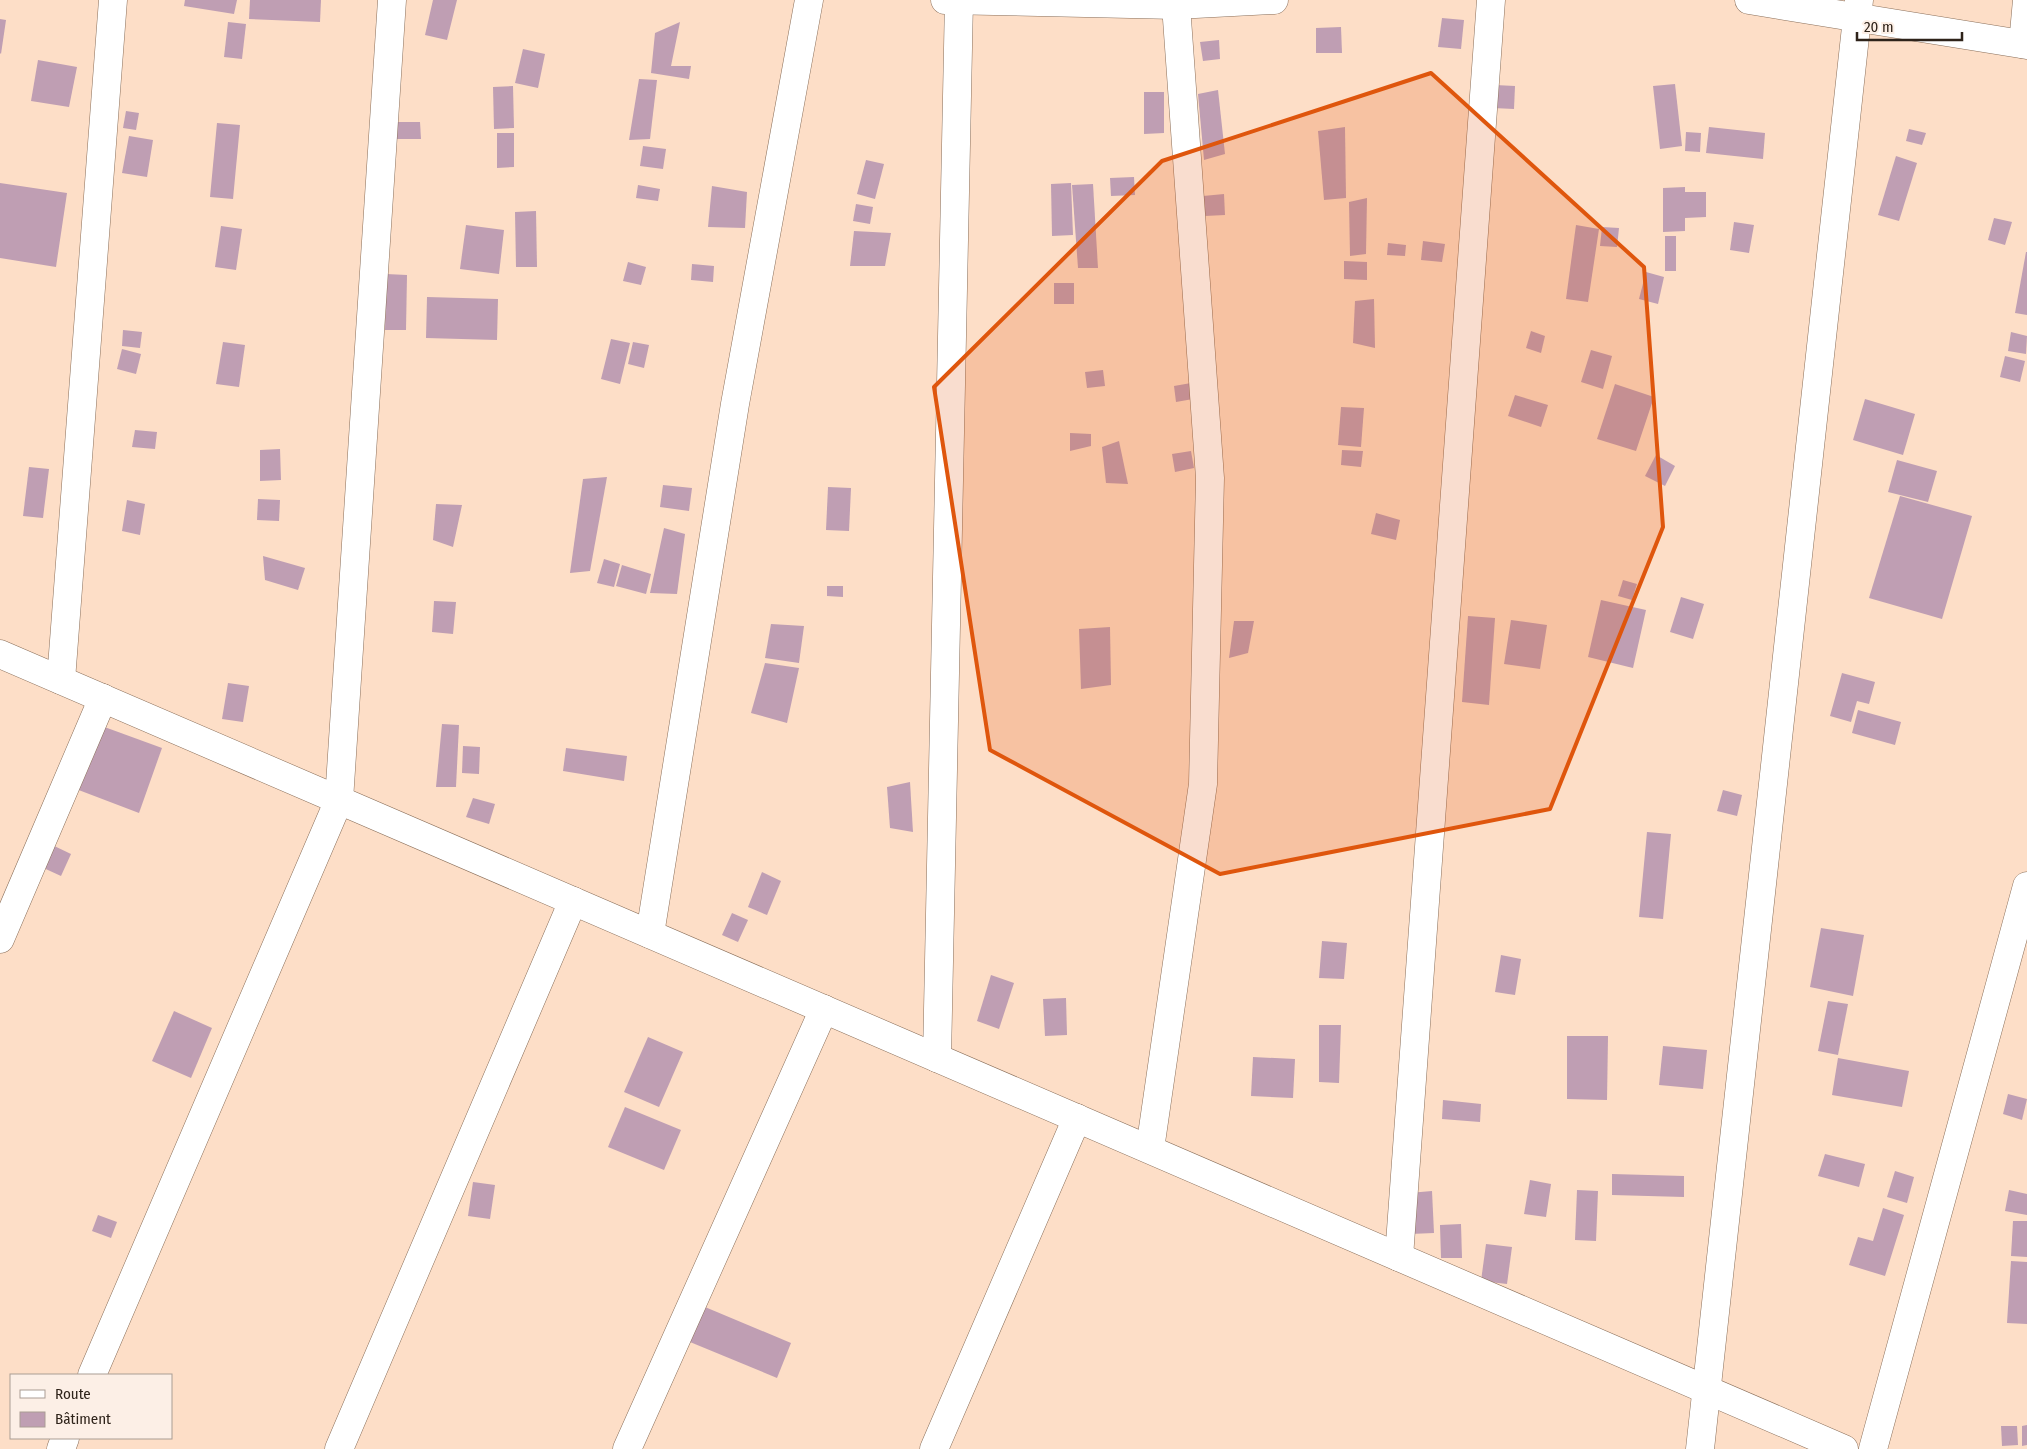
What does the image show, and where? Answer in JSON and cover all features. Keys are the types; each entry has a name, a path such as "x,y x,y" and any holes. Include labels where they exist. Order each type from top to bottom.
{"street":[{"path":"61,680 113,0"},
{"path":"92,1374 339,800 392,0"},
{"path":"650,934 735,404 809,0"},
{"path":"945,0 1112,2 1176,5 1274,0"},
{"path":"937,1058 959,0"},
{"path":"1399,1257 1492,0"},
{"path":"1750,0 1858,9 2025,44 2027,0"},
{"path":"1150,1149 1203,784 1204,755 1210,478 1176,5"},
{"path":"1700,1449 1858,9"},
{"path":"0,654 1844,1449"},
{"path":"0,939 103,698"},
{"path":"1873,1449 2027,886"},
{"path":"339,1449 573,901"},
{"path":"627,1449 824,1009"},
{"path":"934,1449 1077,1118"}],"highlighted area":[{"path":"1431,73 1644,267 1663,527 1550,809 1220,874 990,750 934,387 1162,161"}],"building":[{"path":"185,0 237,0 234,14 184,6"},
{"path":"250,0 321,0 320,22 249,19"},
{"path":"433,0 457,0 447,40 425,35"},
{"path":"1442,18 1464,20 1461,49 1438,47"},
{"path":"0,19 6,20 1,54 0,53"},
{"path":"228,22 246,24 242,59 224,57"},
{"path":"680,22 671,66 691,66 689,79 651,73 655,33"},
{"path":"1341,27 1342,53 1316,53 1316,28"},
{"path":"1219,40 1220,59 1203,61 1200,42"},
{"path":"523,49 545,54 538,88 515,83"},
{"path":"38,60 77,67 69,107 31,101"},
{"path":"639,79 657,80 650,139 629,140"},
{"path":"1675,84 1682,146 1660,149 1653,86"},
{"path":"1495,85 1515,86 1514,109 1493,108"},
{"path":"513,86 514,128 494,129 493,87"},
{"path":"1218,90 1225,154 1204,160 1198,94"},
{"path":"1144,92 1164,92 1164,133 1144,134"},
{"path":"126,111 139,113 136,130 123,128"},
{"path":"394,122 420,122 421,139 394,139"},
{"path":"217,123 240,125 233,199 210,197"},
{"path":"1345,127 1346,198 1324,200 1318,131"},
{"path":"1709,127 1765,133 1763,159 1706,153"},
{"path":"1909,129 1926,133 1922,145 1906,141"},
{"path":"1686,132 1701,133 1700,152 1685,151"},
{"path":"497,133 514,133 514,167 497,168"},
{"path":"129,136 153,140 147,177 122,173"},
{"path":"643,146 666,149 663,169 640,166"},
{"path":"1896,156 1917,163 1899,221 1878,215"},
{"path":"866,160 884,164 875,199 857,194"},
{"path":"1134,177 1135,195 1111,196 1110,178"},
{"path":"0,183 67,193 56,267 0,258"},
{"path":"1071,183 1073,235 1052,236 1051,184"},
{"path":"1093,184 1098,268 1078,268 1072,185"},
{"path":"638,185 660,189 658,201 636,198"},
{"path":"712,186 747,192 745,228 708,227"},
{"path":"1685,187 1685,192 1706,192 1706,217 1685,218 1685,231 1663,232 1663,188"},
{"path":"1224,194 1225,215 1205,216 1203,196"},
{"path":"1367,198 1366,254 1350,256 1349,202"},
{"path":"856,204 873,207 870,224 853,221"},
{"path":"536,211 537,267 516,267 515,212"},
{"path":"1994,218 2012,222 2005,245 1988,240"},
{"path":"1734,222 1754,225 1749,253 1730,250"},
{"path":"466,225 504,230 499,274 460,269"},
{"path":"1576,225 1599,229 1588,302 1566,299"},
{"path":"221,226 242,229 236,270 215,267"},
{"path":"1602,227 1619,228 1617,247 1600,246"},
{"path":"854,231 891,233 885,266 850,266"},
{"path":"1665,236 1676,236 1676,271 1665,271"},
{"path":"1423,241 1445,244 1442,262 1421,260"},
{"path":"1388,243 1406,245 1405,256 1387,255"},
{"path":"2027,252 2027,315 2015,313"},
{"path":"1344,261 1367,262 1367,280 1344,279"},
{"path":"628,262 646,267 641,285 623,281"},
{"path":"692,264 714,266 713,282 691,280"},
{"path":"1646,272 1664,277 1658,304 1639,299"},
{"path":"386,274 407,275 406,330 385,330"},
{"path":"1054,283 1074,283 1074,304 1054,304"},
{"path":"427,297 498,299 497,340 426,338"},
{"path":"1374,299 1375,348 1353,343 1355,301"},
{"path":"123,330 142,332 140,348 122,346"},
{"path":"1531,331 1545,336 1541,353 1526,348"},
{"path":"2011,332 2027,336 2026,354 2008,351"},
{"path":"611,339 630,343 620,384 601,379"},
{"path":"223,342 245,345 239,387 216,384"},
{"path":"633,342 649,345 644,368 628,364"},
{"path":"122,349 141,354 136,374 117,369"},
{"path":"1591,350 1612,356 1603,389 1581,382"},
{"path":"2005,356 2025,361 2020,382 2000,377"},
{"path":"1103,370 1105,386 1087,388 1085,372"},
{"path":"1191,383 1193,399 1176,402 1174,386"},
{"path":"1615,384 1654,397 1636,451 1597,439"},
{"path":"1515,395 1548,405 1541,427 1508,416"},
{"path":"1865,399 1915,414 1903,455 1853,440"},
{"path":"1341,407 1364,408 1361,447 1338,445"},
{"path":"135,430 157,432 155,449 132,447"},
{"path":"1070,433 1091,434 1091,446 1070,451"},
{"path":"1119,441 1128,484 1106,483 1102,447"},
{"path":"280,449 281,480 260,481 260,450"},
{"path":"1342,450 1363,451 1361,467 1341,465"},
{"path":"1191,451 1194,468 1175,472 1172,454"},
{"path":"1656,455 1675,466 1665,486 1645,476"},
{"path":"1897,460 1937,471 1928,502 1888,492"},
{"path":"29,467 49,469 43,518 23,516"},
{"path":"607,477 590,571 570,573 583,479"},
{"path":"663,485 692,488 689,511 660,507"},
{"path":"828,487 851,488 849,531 826,530"},
{"path":"1900,496 1972,516 1942,619 1869,598"},
{"path":"258,499 280,500 279,521 257,520"},
{"path":"127,500 145,504 140,535 122,531"},
{"path":"436,504 462,505 453,547 433,540"},
{"path":"1376,513 1400,520 1396,540 1371,534"},
{"path":"664,528 685,534 677,594 650,593"},
{"path":"263,556 305,568 298,590 265,580"},
{"path":"604,559 620,564 614,587 597,583"},
{"path":"622,565 651,574 646,594 616,586"},
{"path":"1623,580 1637,584 1632,600 1618,596"},
{"path":"827,586 843,586 843,597 827,596"},
{"path":"1681,597 1704,604 1693,639 1670,632"},
{"path":"1601,600 1646,610 1633,668 1588,657"},
{"path":"434,601 456,602 453,634 432,632"},
{"path":"1468,616 1495,618 1489,705 1462,702"},
{"path":"1511,620 1547,625 1540,669 1504,664"},
{"path":"1234,621 1254,621 1248,653 1229,658"},
{"path":"771,624 804,626 799,663 765,658"},
{"path":"1110,627 1111,685 1081,689 1079,629"},
{"path":"765,663 799,668 787,723 751,713"},
{"path":"1842,673 1875,682 1869,704 1857,701 1851,722 1830,716"},
{"path":"228,683 249,686 243,722 222,719"},
{"path":"1858,710 1901,722 1895,745 1852,733"},
{"path":"442,724 459,725 456,787 436,787"},
{"path":"99,725 162,748 139,813 76,789"},
{"path":"463,746 480,747 479,774 462,773"},
{"path":"566,748 627,756 624,781 563,771"},
{"path":"910,782 913,832 890,828 887,787"},
{"path":"1723,790 1742,795 1737,816 1717,811"},
{"path":"473,798 495,804 489,824 466,817"},
{"path":"1647,832 1671,834 1663,919 1639,917"},
{"path":"48,843 71,854 61,876 37,865"},
{"path":"762,872 781,881 767,915 748,907"},
{"path":"732,913 748,920 738,942 722,935"},
{"path":"1821,928 1864,935 1853,996 1810,987"},
{"path":"1322,941 1347,943 1344,979 1319,978"},
{"path":"1501,955 1521,959 1515,995 1495,992"},
{"path":"991,975 1014,983 999,1029 977,1021"},
{"path":"1066,998 1067,1035 1045,1036 1043,999"},
{"path":"1828,1001 1848,1004 1838,1055 1818,1051"},
{"path":"174,1011 212,1028 191,1078 152,1061"},
{"path":"1319,1025 1341,1025 1339,1083 1319,1082"},
{"path":"1567,1036 1608,1036 1607,1100 1567,1099"},
{"path":"648,1037 683,1052 659,1107 624,1092"},
{"path":"1663,1046 1707,1050 1703,1089 1659,1085"},
{"path":"1253,1057 1295,1059 1293,1098 1251,1096"},
{"path":"1838,1058 1909,1071 1902,1107 1832,1095"},
{"path":"2008,1094 2027,1099 2022,1120 2003,1114"},
{"path":"1443,1100 1481,1104 1480,1122 1442,1119"},
{"path":"625,1107 681,1130 664,1170 608,1147"},
{"path":"1825,1154 1865,1164 1859,1187 1818,1176"},
{"path":"1895,1171 1914,1177 1907,1203 1887,1197"},
{"path":"1612,1174 1684,1176 1684,1197 1612,1195"},
{"path":"1530,1180 1551,1184 1546,1217 1524,1214"},
{"path":"473,1182 495,1185 490,1219 468,1216"},
{"path":"1577,1190 1598,1191 1596,1241 1575,1240"},
{"path":"2009,1190 2027,1194 2027,1215 2005,1211"},
{"path":"1432,1191 1434,1233 1410,1234 1409,1193"},
{"path":"1883,1208 1904,1215 1885,1276 1849,1265 1858,1237 1873,1241"},
{"path":"98,1215 117,1222 111,1238 92,1231"},
{"path":"2013,1221 2027,1221 2027,1257 2011,1256"},
{"path":"1461,1224 1462,1258 1441,1258 1440,1225"},
{"path":"1486,1244 1512,1247 1507,1284 1481,1281"},
{"path":"2011,1261 2027,1262 2027,1324 2007,1323"},
{"path":"705,1307 791,1343 777,1378 690,1342"},
{"path":"2027,1425 2027,1445 2022,1446 2022,1426"},
{"path":"2001,1426 2017,1426 2018,1445 2002,1446"}]}
